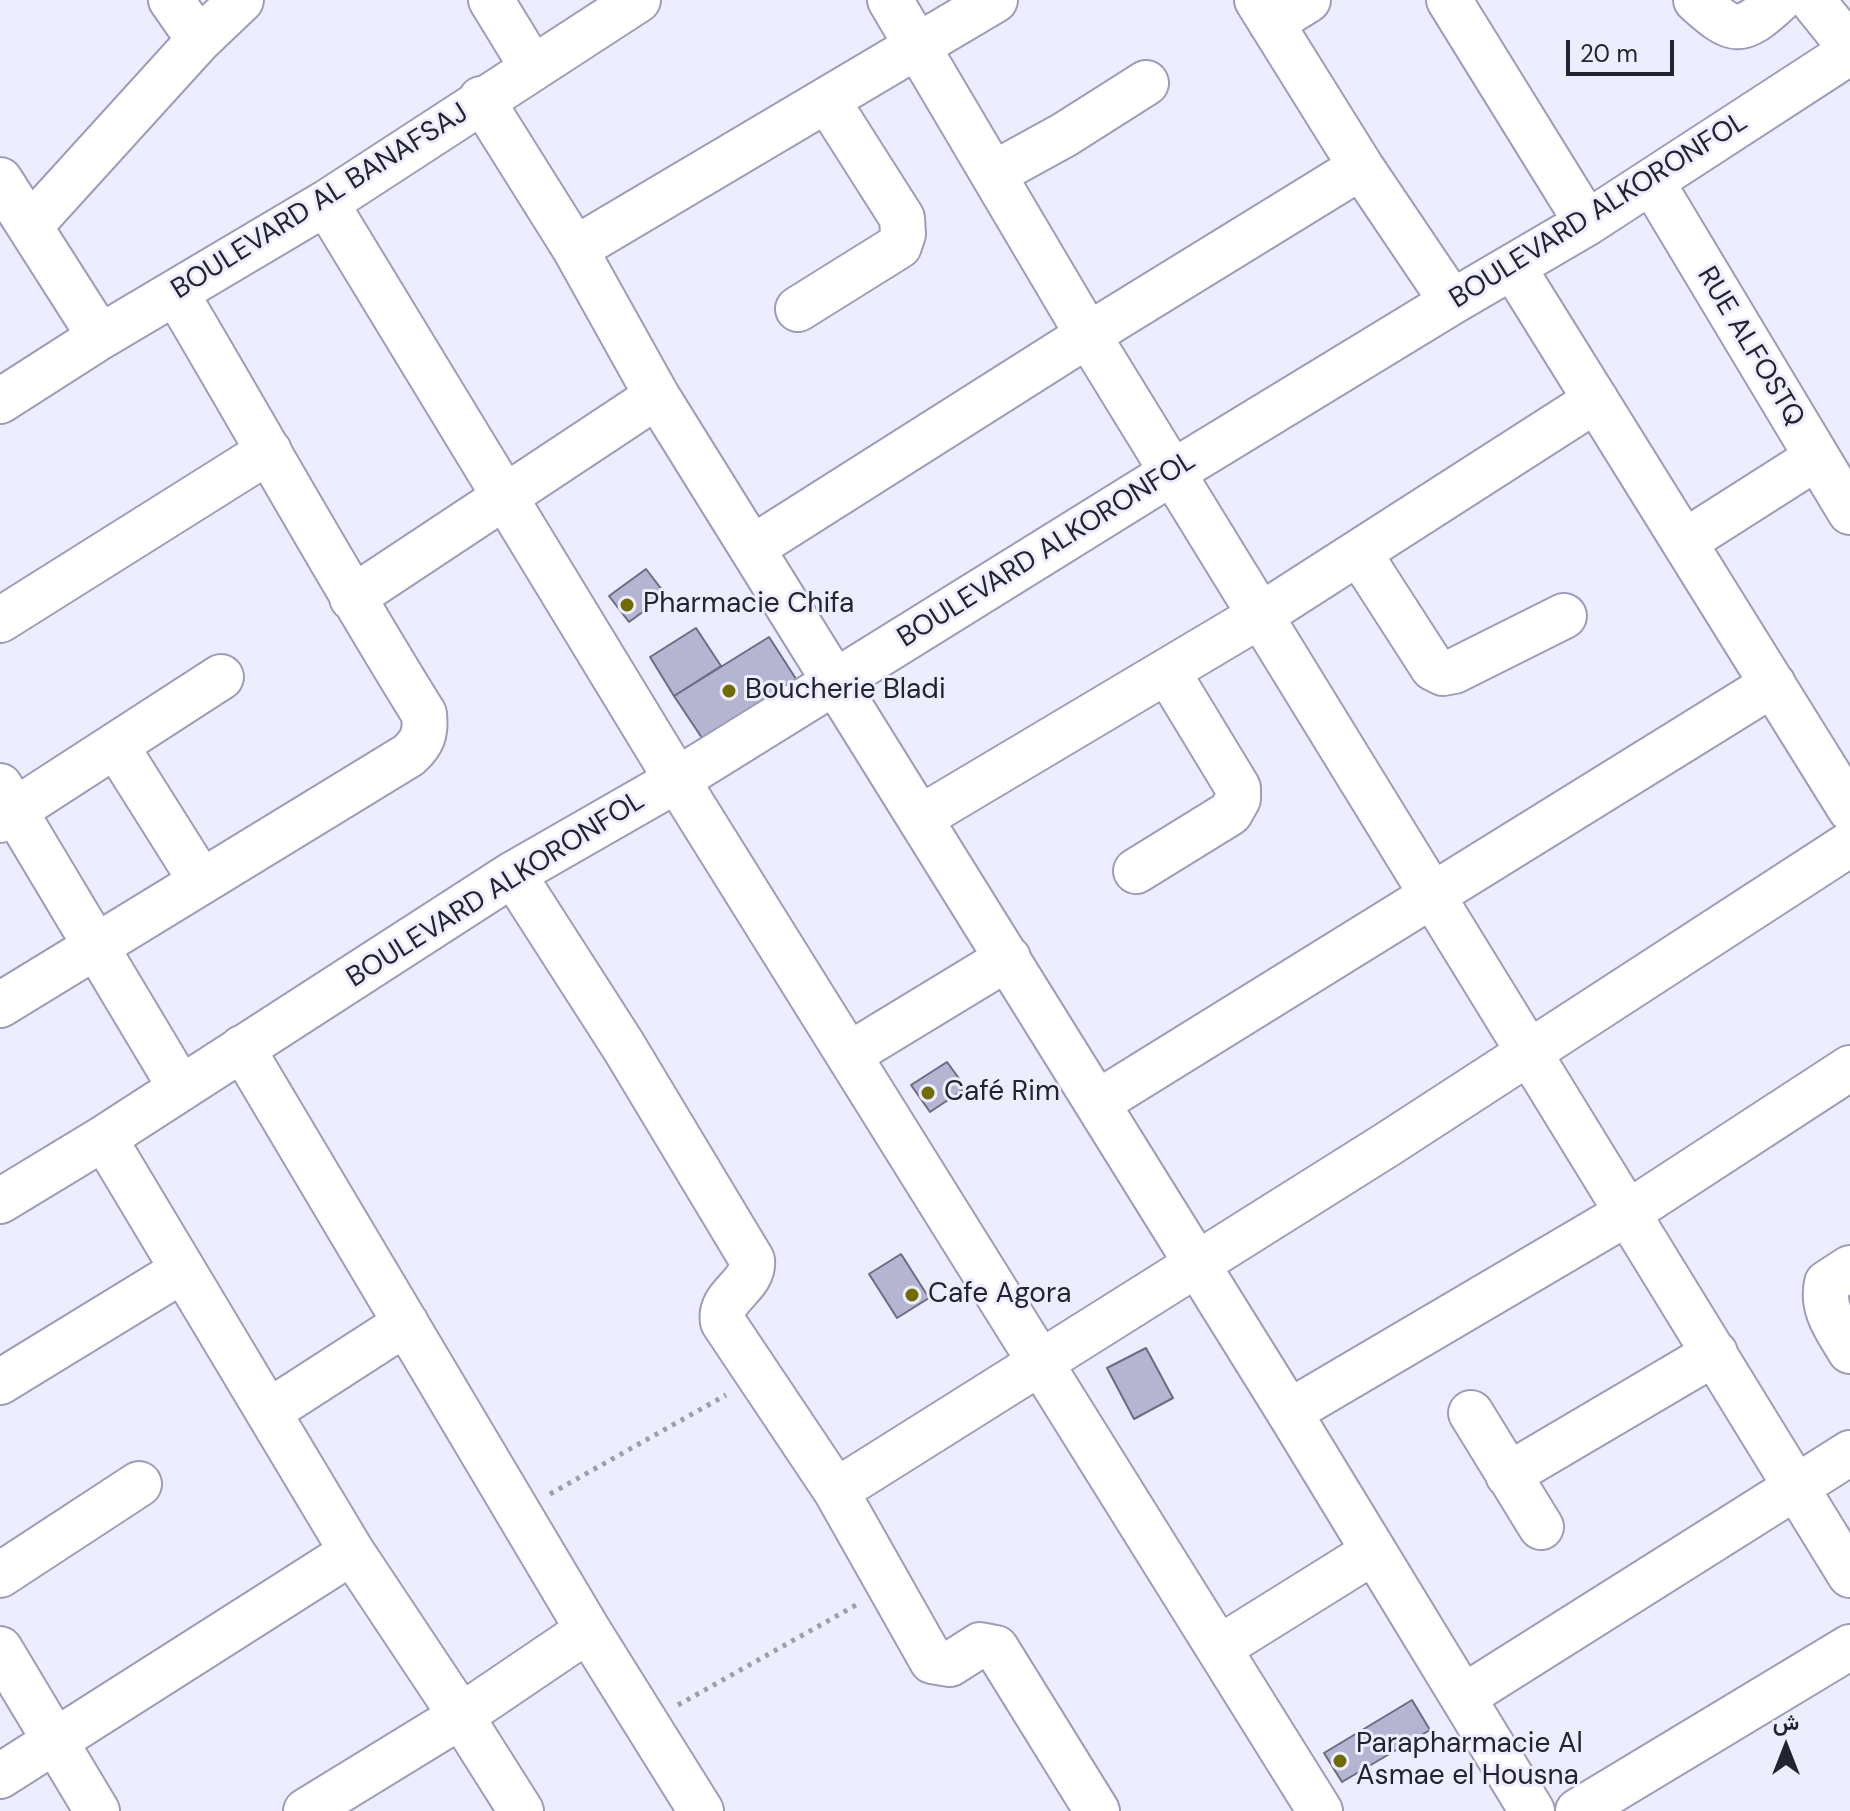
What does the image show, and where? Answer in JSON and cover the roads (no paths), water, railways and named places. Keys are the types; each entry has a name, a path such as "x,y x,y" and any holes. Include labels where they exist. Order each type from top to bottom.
{"street":[{"path":"171,0 199,40"},
{"path":"30,226 199,40 241,0"},
{"path":"491,0 532,67"},
{"name":"BOULEVARD AL BANAFSAJ","path":"0,401 100,337 326,203 481,99 638,0"},
{"path":"890,0 1088,335 1850,1575"},
{"path":"575,249 995,0"},
{"path":"1308,0 1264,11 1361,167 1452,302"},
{"path":"1449,0 1587,223"},
{"path":"1696,0 1723,24 1738,27 1756,21 1779,0"},
{"path":"1812,0 1850,49"},
{"name":"BOULEVARD ALKORONFOL","path":"0,1201 104,1138 513,874 677,780 1173,472 1587,223 1850,49"},
{"path":"993,174 1064,135 1146,83"},
{"path":"481,99 575,249 657,396 1289,1412 1532,1811"},
{"path":"798,309 899,246 903,234 902,218 827,100"},
{"path":"752,548 1361,167"},
{"path":"0,180 100,337"},
{"name":"RUE ALFOSTQ","path":"1652,182 1850,512"},
{"path":"326,203 677,780 1320,1811"},
{"path":"1513,267 1850,809"},
{"path":"1,1001 409,755 421,744 426,730 424,714 352,598 176,293"},
{"path":"352,598 657,396"},
{"path":"920,818 1261,615 1596,400"},
{"path":"0,620 269,451"},
{"path":"1684,542 1816,458"},
{"path":"1359,553 1433,668 1443,673 1454,671 1564,616"},
{"path":"1136,871 1230,813 1238,799 1238,788 1167,671"},
{"path":"180,1087 96,945 5,806 116,746 221,677"},
{"path":"1097,1103 1773,684"},
{"path":"116,746 201,881"},
{"path":"836,1491 1388,1144 1850,844"},
{"path":"513,874 624,1047 752,1260 750,1276 725,1304 721,1314 723,1322 836,1491 932,1661 950,1664 980,1645 996,1648 1097,1811"},
{"path":"850,1054 1008,958"},
{"path":"242,1048 588,1630 701,1811"},
{"path":"1289,1412 1629,1212 1850,1068"},
{"path":"104,1138 352,1552 521,1811"},
{"path":"1850,1268 1827,1283 1824,1298 1831,1319 1850,1351"},
{"path":"0,1382 183,1270"},
{"path":"268,1412 406,1323"},
{"path":"1508,1475 1715,1353"},
{"path":"1471,1413 1541,1527"},
{"path":"1463,1697 1850,1453"},
{"path":"0,1575 139,1484"},
{"path":"0,1776 352,1552"},
{"path":"1219,1648 1373,1552"},
{"path":"306,1811 461,1716 588,1630"},
{"path":"1578,1811 1850,1647"},
{"path":"0,1649 97,1811"}],"place":[{"name":"Pharmacie Chifa","path":"627,605"},
{"name":"Boucherie Bladi","path":"729,691"},
{"name":"Café Rim","path":"928,1093"},
{"name":"Cafe Agora","path":"912,1295"},
{"name":"Parapharmacie Al Asmae el Housna","path":"1340,1761"}]}
